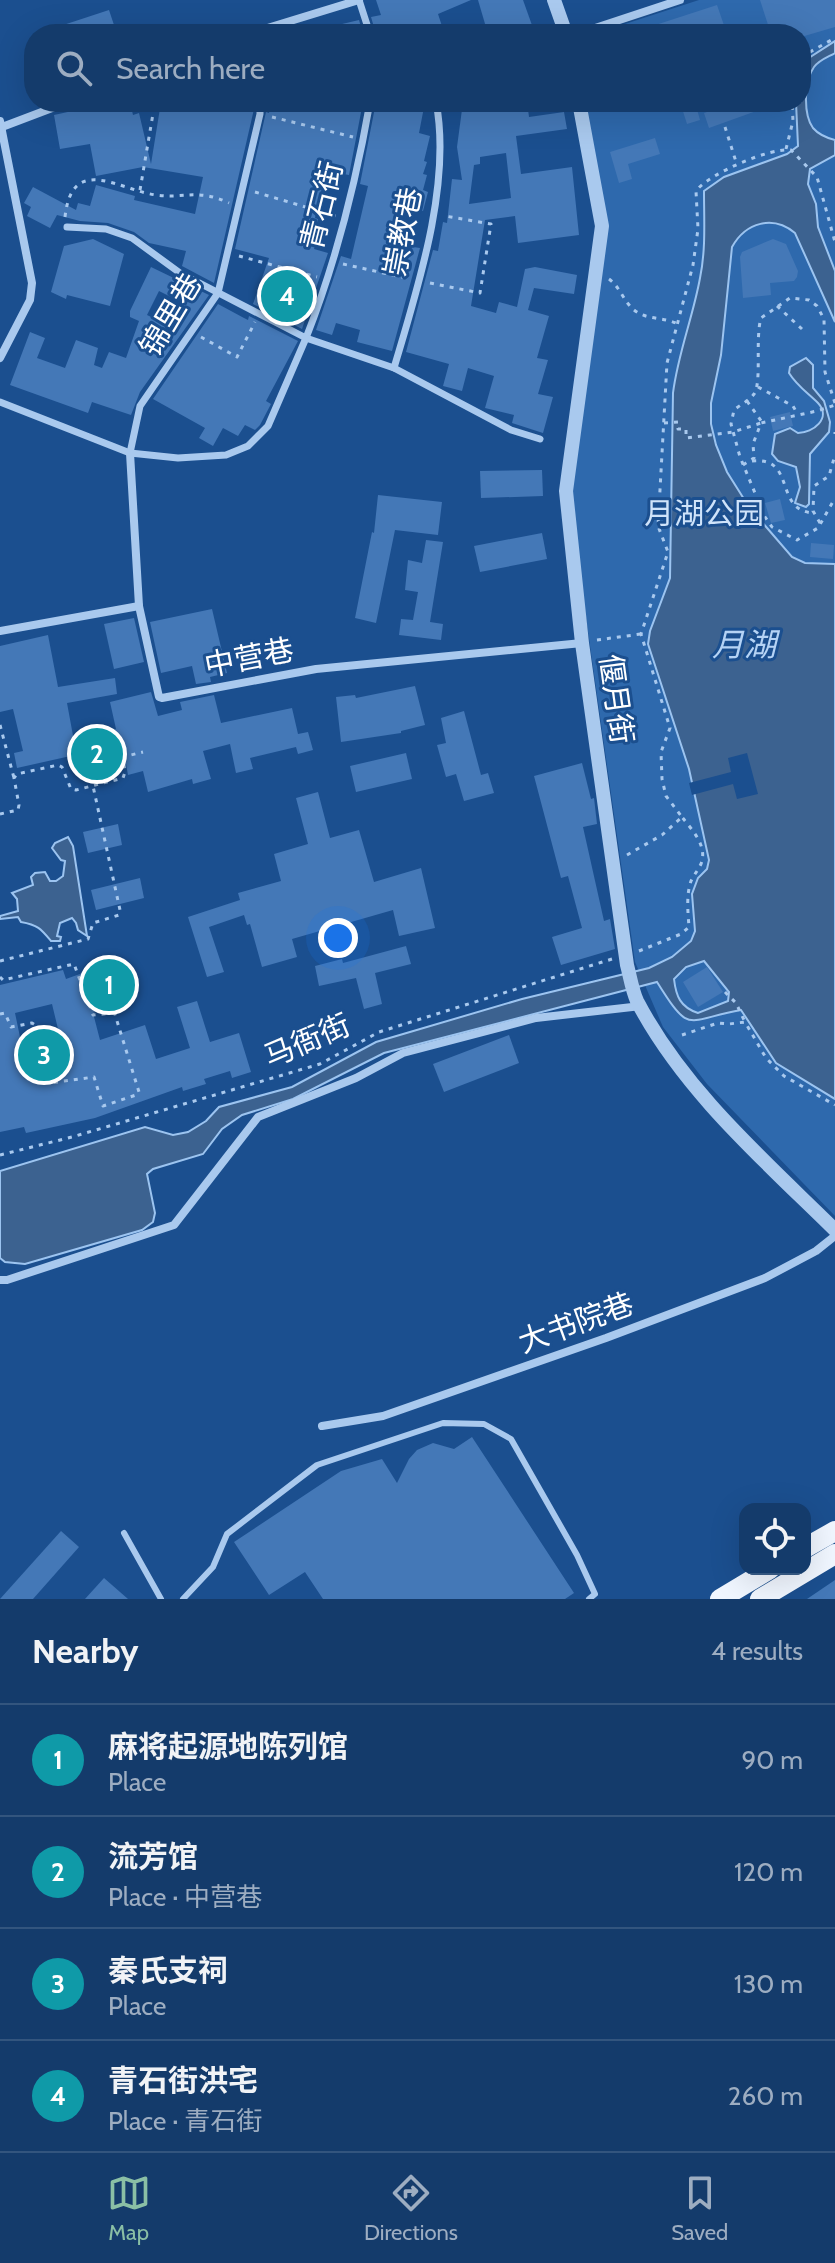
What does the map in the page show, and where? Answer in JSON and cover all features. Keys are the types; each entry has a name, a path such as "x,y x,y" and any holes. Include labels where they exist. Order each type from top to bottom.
{"main road":[{"path":"811,1545 835,1531"},
{"path":"760,1599 835,1554"},
{"path":"720,1599 760,1575"}],"street":[{"path":"282,24 359,0 367,24"},
{"path":"554,0 562,24"},
{"path":"607,24 680,0"},
{"path":"0,358 32,292 1,124 38,112"},
{"name":"青石街","path":"0,402 130,453 178,458 226,455 248,446 268,426 328,280 368,112"},
{"name":"崇教巷","path":"394,368 420,281 433,215 440,142 437,112"},
{"name":"偃月街","path":"581,112 602,226 566,491 627,960 638,1002 665,1044 721,1118 835,1233"},
{"name":"锦里巷","path":"130,453 140,406 218,293 260,114"},
{"path":"67,227 106,229 132,238 180,273 259,315 306,338 394,368 511,430 540,439"},
{"path":"0,631 139,606 130,453"},
{"name":"中营巷","path":"139,606 159,697 162,698 316,669 588,642"},
{"path":"0,1280 174,1225 258,1117 356,1078 403,1053 536,1018 638,1002"},
{"name":"大书院巷","path":"322,1426 383,1416 606,1338 765,1278 816,1251 835,1233"}],"lane":[{"path":"183,1599 213,1567 227,1534 317,1465 443,1423 484,1424 511,1439 577,1555 595,1594 589,1599"},
{"path":"124,1533 161,1599"}],"path":[{"path":"811,51 835,38"},
{"path":"140,190 153,112"},
{"path":"789,149 793,112"},
{"path":"260,114 363,139"},
{"path":"725,127 738,166"},
{"path":"613,862 662,835 682,817 666,796 662,779 661,752 670,728 641,634 668,552 658,526 667,363 693,265 698,229 696,191 711,177 789,149"},
{"path":"789,149 817,177 835,242"},
{"path":"67,227 64,220 67,200 73,189 86,181 107,180 161,196 197,193 240,206"},
{"path":"244,189 343,218"},
{"path":"333,262 480,293 491,224 433,215"},
{"path":"229,253 328,280"},
{"path":"604,277 613,281 627,303 642,316 666,318 678,324"},
{"path":"664,423 678,422 678,429 686,429 686,438 733,432 835,404 825,372 824,319 821,311 809,300 790,298 761,318 757,329 758,387 747,401 734,410 731,424 733,432 743,465 772,527 797,540 809,535 835,498"},
{"path":"777,306 802,329"},
{"path":"193,332 237,357 259,315"},
{"path":"758,387 793,406 798,414"},
{"path":"747,401 761,422"},
{"path":"751,461 761,422"},
{"path":"820,523 814,513 814,486 829,476 835,455"},
{"path":"743,465 765,460 772,464 786,482 793,506 800,511 814,513"},
{"path":"588,642 641,634"},
{"path":"0,725 19,805 18,810 0,814"},
{"path":"14,778 17,774 58,765 62,767 71,789 93,786 123,778 123,757 143,752"},
{"path":"0,961 88,939 93,923 119,915 93,786"},
{"name":"马衙街","path":"0,1155 320,1064 379,1032 627,960 681,934 689,927 690,883 703,860 695,833 682,817"},
{"path":"0,977 3,980 74,964 93,1015 114,1010 139,1092 103,1106 94,1077 50,1083 37,1026 32,1023 11,1027 5,1013 0,1014"},
{"path":"725,992 736,1003 766,1058 784,1076 835,1105"},
{"path":"682,1035 718,1023 745,1022"}],"green space":[{"name":"月湖公园","path":"699,0 835,0 835,1216 707,1084 663,1027 635,962 575,540 571,490 605,226 586,112 811,112 811,24 625,24"}],"water":[{"name":"月湖","path":"835,41 835,53 814,67 811,73 811,57"},
{"name":"月湖","path":"796,112 808,112 813,128 835,140 835,155 810,169 808,184 816,204 818,227 835,271 835,322 795,233 787,227 769,223 745,232 732,247 721,355 711,403 711,424 727,472 749,507 792,557 805,563 835,564 835,1099 776,1063 741,1010 691,1020 677,1011 657,982 384,1053 293,1099 242,1115 222,1129 203,1154 153,1169 147,1174 155,1213 153,1222 142,1230 25,1264 5,1262 0,1258 0,1171 145,1127 173,1135 188,1132 206,1121 219,1107 292,1087 376,1042 522,999 649,968 672,957 691,941 695,931 692,894 709,860 689,769 648,644 670,578 673,393 702,267 704,191 724,177 787,154 798,146","holes":["704,961 729,992 728,1001 698,1013 680,1000 674,979 686,967"]},
{"path":"806,358 813,365 813,388 824,401 830,422 829,432 810,454 809,504 806,507 795,503 800,487 796,467 778,461 772,454 775,434 790,428 798,433 804,432 822,419 822,409 818,403 789,373 790,367"},
{"path":"68,837 73,846 87,936 78,930 72,918 60,923 57,936 61,937 60,941 51,941 39,928 21,922 18,917 0,919 0,916 18,911 17,899 12,893 33,885 31,877 35,873 45,872 50,881 63,876 65,861 52,848 55,843"}],"pier":[{"path":"747,753 758,794 737,799 733,784 692,795 689,783 731,772 728,758"}],"building":[{"path":"376,0 471,0 438,14 441,24 373,24 371,17 381,15"},
{"path":"478,0 523,0 532,24 485,24"},
{"path":"760,0 835,0 835,27 811,34 811,24 768,24"},
{"path":"717,5 724,24 659,24"},
{"path":"109,10 114,24 66,24"},
{"path":"68,112 139,113 151,164 159,112 253,112 214,283 182,266 186,251 149,243 134,232 108,223 57,215 50,228 27,216 31,207 24,203 33,187 76,210 78,203 90,206 96,185 135,196 134,200 195,214 203,177 143,167 96,176 90,144 60,149 54,115"},
{"path":"266,112 361,112 349,175 326,171 315,218 318,219 315,230 319,231 314,249 328,253 302,329 253,304 269,258 235,249"},
{"path":"374,112 423,112 419,133 430,136 423,174 427,175 423,190 428,192 423,211 405,207 398,234 415,236 413,247 420,248 392,351 357,342 360,330 336,323 332,335 316,330 341,256 351,259 368,186 360,184"},
{"path":"462,112 528,112 529,117 564,112 567,129 516,136 521,174 572,167 579,235 518,243 515,216 485,220 471,306 496,313 499,302 517,307 525,269 535,267 577,275 574,294 534,288 528,310 549,316 537,358 548,360 538,394 553,397 543,433 512,423 514,415 485,408 494,376 468,368 462,391 443,386 449,364 406,352 433,250 438,251 443,222 447,223 452,179 462,180 457,147","holes":["506,153 511,198 469,204 474,165 480,164 480,157"]},
{"path":"683,112 698,112 700,120 687,124"},
{"path":"707,112 754,112 709,128 704,113"},
{"path":"655,138 660,154 628,164 632,179 619,183 610,152"},
{"path":"93,239 124,254 110,306 67,295 66,299 51,292 64,246"},
{"path":"773,239 786,244 798,271 797,277 794,281 770,283 771,295 743,298 742,252"},
{"path":"151,267 209,295 140,392 131,415 92,402 88,413 10,385 30,332 45,338 37,358 65,368 76,340 98,348 94,365 102,368 109,352 126,358 139,321 130,317","holes":["159,291 181,302 168,325 147,315"]},
{"path":"218,304 298,341 266,401 271,404 260,425 255,430 245,425 238,436 223,428 213,446 199,438 205,428 153,399"},
{"path":"790,412 793,426 773,431 770,417"},
{"path":"542,470 543,496 481,498 480,471"},
{"path":"378,495 442,502 438,535 395,530 376,623 355,618 374,533"},
{"path":"780,499 785,520 771,523 765,503"},
{"path":"542,533 547,559 480,572 474,546"},
{"path":"426,540 443,542 430,622 443,624 441,640 399,635 401,619 413,620 418,592 405,590 408,560 422,563"},
{"path":"811,543 834,545 833,559 810,557"},
{"path":"212,609 227,673 210,677 211,682 196,684 192,666 161,673 150,622"},
{"path":"134,618 144,662 114,669 104,624"},
{"path":"48,635 58,687 115,678 117,694 67,703 74,741 116,729 110,702 151,692 158,716 182,710 180,702 214,695 221,723 292,708 298,734 308,732 313,750 298,754 296,747 250,758 253,769 236,773 230,744 203,751 211,779 193,784 192,779 148,792 143,771 128,775 126,764 82,778 75,755 17,768 14,753 23,751 13,709 0,712 0,646"},
{"path":"415,686 425,725 401,733 341,742 336,697 355,695 356,698"},
{"path":"464,711 481,775 488,773 494,793 464,801 456,774 446,777 437,745 446,743 441,718"},
{"path":"406,753 412,779 356,792 350,766"},
{"path":"582,763 591,799 594,798 597,824 583,827 604,921 610,919 615,949 561,965 552,937 582,928 568,876 561,878 534,776"},
{"path":"318,792 330,838 359,830 374,882 421,868 435,928 399,936 393,910 292,939 297,957 262,967 250,924 247,925 244,915 209,927 224,972 207,977 188,917 240,900 238,893 281,881 274,854 308,844 296,798"},
{"path":"118,824 122,845 88,853 83,832"},
{"path":"140,878 144,898 96,910 91,890"},
{"path":"406,946 411,964 375,973 382,1004 364,1009 356,978 319,986 315,966 342,959 343,963"},
{"path":"124,958 138,996 93,1013 100,1040 145,1025 156,1059 190,1048 177,1007 197,1001 210,1042 239,1033 251,1072 232,1078 230,1071 204,1079 206,1084 183,1091 182,1087 95,1118 26,1133 24,1127 0,1132 0,985 63,970 66,979","holes":["52,1004 58,1029 20,1037 15,1013"]},
{"path":"707,967 723,992 698,1007 683,982"},
{"path":"509,1035 519,1063 444,1092 433,1064"},
{"path":"472,1437 574,1593 565,1599 323,1599 305,1572 269,1595 234,1542 341,1471 382,1459 397,1483 417,1450 433,1443 454,1449"},
{"path":"61,1531 79,1547 33,1599 0,1599"},
{"path":"104,1578 128,1599 85,1599"},
{"path":"835,1580 835,1599 807,1599"}],"place":[{"name":"青石街洪宅","path":"287,296"},
{"name":"流芳馆","path":"97,754"},
{"name":"麻将起源地陈列馆","path":"109,985"},
{"name":"秦氏支祠","path":"44,1055"}]}
